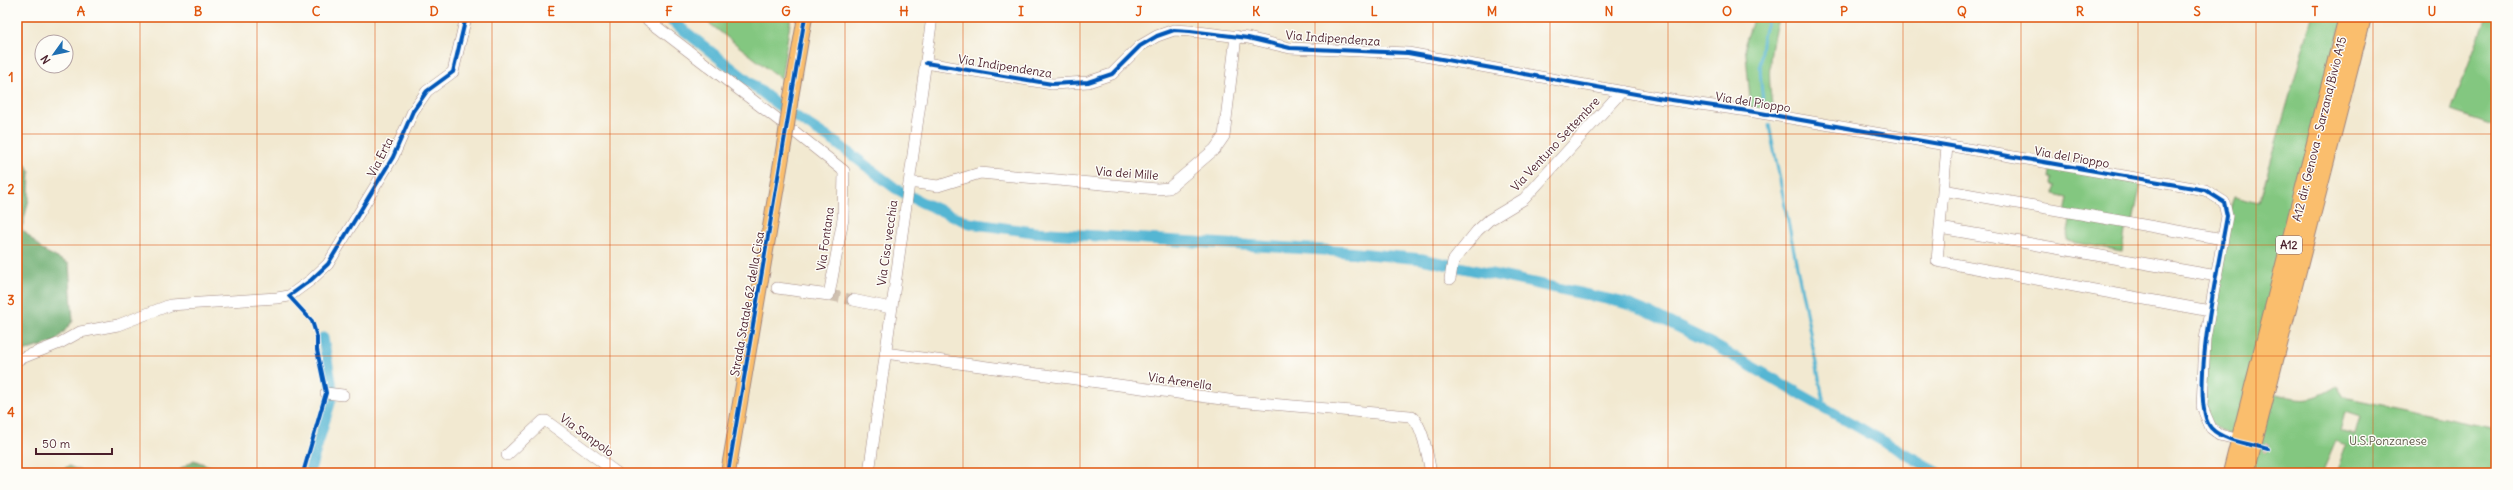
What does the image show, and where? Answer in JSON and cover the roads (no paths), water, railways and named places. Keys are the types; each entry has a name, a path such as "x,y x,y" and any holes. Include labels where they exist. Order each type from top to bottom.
{"highway":[{"name":"A12 dir. Genova - Sarzana/Bivio A15","path":"2231,473 2348,17"},
{"name":"A12","path":"2246,473 2363,17"}],"main road":[{"name":"Strada Statale 62 della Cisa","path":"728,473 790,136 791,97 805,17"}],"street":[{"name":"Via Erta","path":"17,360 60,343 80,332 118,325 170,305 289,296 311,280 328,264 393,157 413,111 427,91 453,72 466,17"},
{"path":"644,17 780,121"},
{"name":"Via Cisa vecchia","path":"869,473 932,17"},
{"name":"Via Indipendenza","path":"926,63 1052,84 1071,84 1099,80 1112,74 1140,46 1157,36 1174,30 1236,36 1290,48 1408,53 1658,98"},
{"name":"Via dei Mille","path":"909,186 938,186 980,172 1157,189 1169,188 1215,149 1224,136 1236,36"},
{"name":"Via Ventuno Settembre","path":"1450,276 1453,261 1489,220 1524,199 1622,91"},
{"name":"Via del Pioppo","path":"1658,98 1761,113 2206,190 2217,195 2224,202 2227,209 2217,276 2205,339 2202,407 2211,428 2220,435 2236,439"},
{"name":"Via Fontana","path":"777,288 829,295 843,219 844,171 790,136"},
{"path":"1947,146 1937,261 2210,311"},
{"path":"1943,190 2223,239"},
{"path":"1940,228 2217,276"},
{"path":"852,300 891,308"},
{"name":"Via Arenella","path":"885,353 1236,401 1410,416 1414,418 1420,429 1431,473"},
{"path":"326,393 343,395"},
{"name":"Via Sanpolo","path":"507,455 543,420 617,473"}],"waterway":[{"path":"667,17 778,105 835,142 895,188 921,202 969,223 1033,232 1324,250 1422,259 1625,303 1650,313 1705,340 1939,473"},
{"path":"1763,100 1760,58 1765,27 1769,17"},
{"path":"1769,125 1825,408"},
{"path":"309,473 333,393 323,338"}],"tunnel":[{"path":"829,295 853,300"},
{"path":"2248,443 2268,449"}],"park label":[{"name":"U.S.Ponzanese","path":"2388,440"}]}
